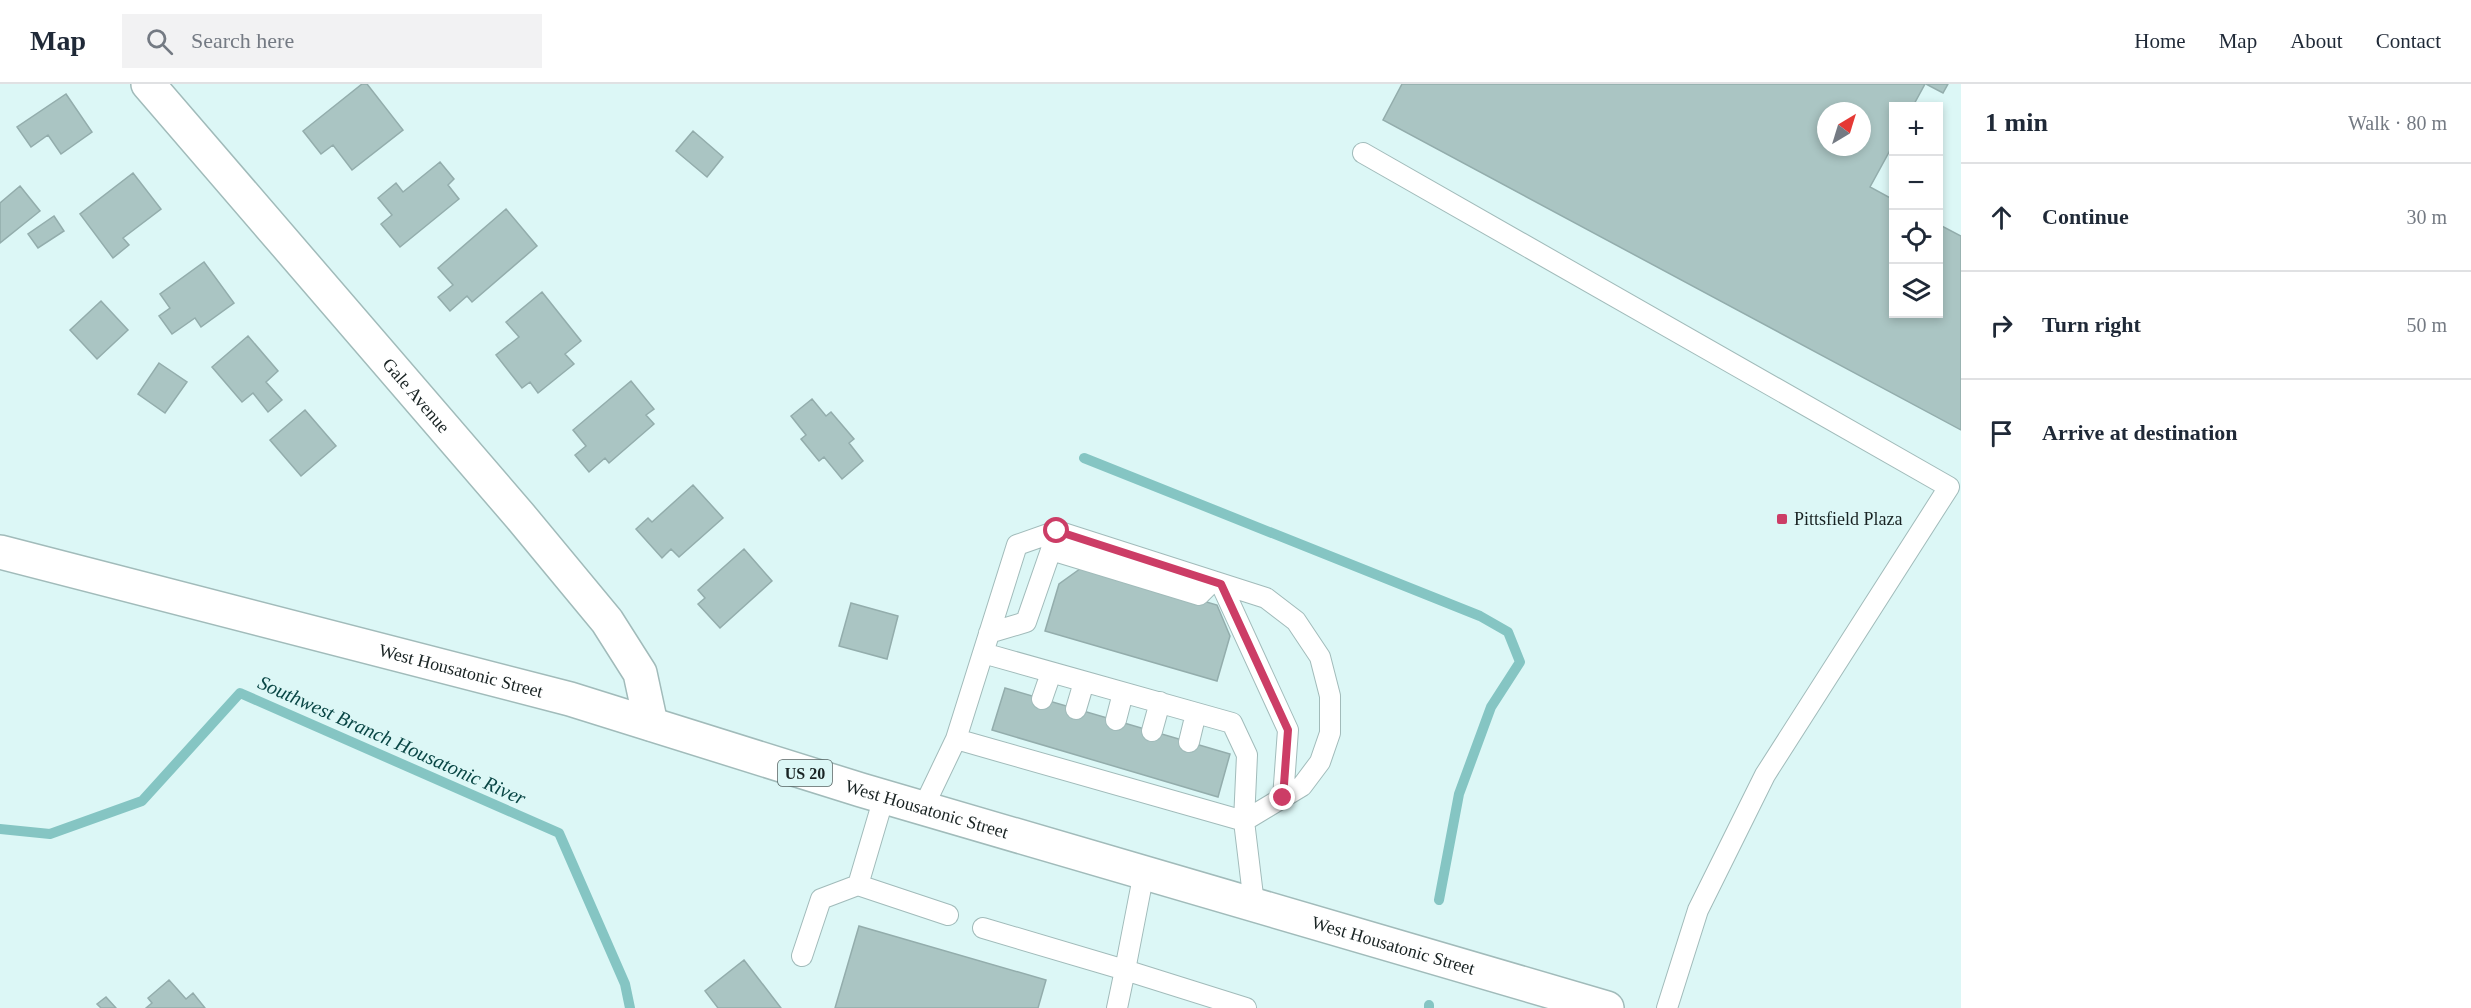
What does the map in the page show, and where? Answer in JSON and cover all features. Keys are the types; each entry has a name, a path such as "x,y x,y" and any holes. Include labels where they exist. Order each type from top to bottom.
{"main road":[{"name":"Gale Avenue","path":"148,84 512,507 606,621 640,672 651,724"},
{"name":"West Housatonic Street","path":"0,552 535,689 884,797 1606,1008"}],"lane":[{"path":"1364,153 1955,490 1765,775 1698,910 1667,1008"},
{"path":"923,808 956,739 1017,545 1057,531 1266,598 1296,621 1320,657 1329,696 1330,733 1320,762 1302,786 1244,821"},
{"path":"989,633 1026,622 1051,550 1199,595 1217,583"},
{"path":"1217,583 1288,730 1283,798"},
{"path":"983,653 1232,723 1247,755 1244,821 1254,904"},
{"path":"1042,699 1051,673"},
{"path":"1076,709 1084,682"},
{"path":"1116,720 1123,693"},
{"path":"1152,731 1160,702"},
{"path":"1189,742 1196,712"},
{"path":"956,739 1029,750 1177,793 1244,821"},
{"path":"858,885 884,797"},
{"path":"1118,1008 1144,872"},
{"path":"802,956 820,899 858,885 948,915"},
{"path":"983,928 1246,1008"}],"building":[{"path":"362,84 367,84 403,130 352,170 333,145 321,154 303,131"},
{"path":"1402,84 1925,84 1915,102 1889,102 1889,152 1870,187 1889,197 1889,318 1943,318 1943,227 1961,236 1961,430 1383,120"},
{"path":"1926,84 1948,84 1943,93"},
{"path":"66,94 92,132 61,154 48,135 31,147 17,127"},
{"path":"693,131 723,157 707,177 676,151"},
{"path":"440,162 454,179 448,185 459,199 400,247 381,224 392,215 378,198 396,183 403,192"},
{"path":"133,173 161,209 123,238 129,245 113,258 80,214"},
{"path":"20,186 40,211 0,243 0,203"},
{"path":"506,209 537,246 472,302 467,296 450,311 438,297 453,285 438,268"},
{"path":"54,216 64,231 38,248 28,234"},
{"path":"204,262 234,303 201,327 195,318 172,334 159,316 170,308 160,294"},
{"path":"542,292 581,341 565,354 574,364 538,393 530,382 522,388 496,355 519,337 506,322"},
{"path":"101,301 128,330 97,359 70,330"},
{"path":"248,336 278,371 266,382 282,400 268,412 253,393 242,402 212,367"},
{"path":"159,363 187,382 165,413 138,394"},
{"path":"631,381 654,409 646,415 654,424 609,463 605,458 589,472 575,455 586,446 573,430"},
{"path":"812,399 826,416 831,412 854,439 849,443 863,461 842,479 824,457 819,461 801,439 806,435 791,416"},
{"path":"305,410 336,446 301,476 270,440"},
{"path":"693,485 723,518 679,557 671,549 662,558 636,529 648,518 652,522"},
{"path":"744,549 772,581 720,628 698,604 705,598 698,590"},
{"path":"1084,566 1217,605 1230,636 1217,681 1045,631 1059,584"},
{"path":"851,603 898,616 887,659 839,646"},
{"path":"1005,688 1230,754 1218,797 992,730"},
{"path":"859,926 1046,980 1038,1008 835,1008"},
{"path":"744,960 781,1008 718,1008 705,991"},
{"path":"169,980 186,999 193,993 205,1008 146,1008 152,1003 148,998"},
{"path":"106,997 116,1008 101,1008 97,1004"}],"waterway":[{"path":"1084,458 1480,616 1508,632 1520,662 1491,707 1459,794 1439,900"},
{"name":"Southwest Branch Housatonic River","path":"0,829 50,834 142,801 240,693 559,833 625,984 630,1008"}],"place":[{"name":"Pittsfield Plaza","path":"1782,519"}],"route":[{"path":"1057,531 1221,584 1288,730 1283,798"}]}
